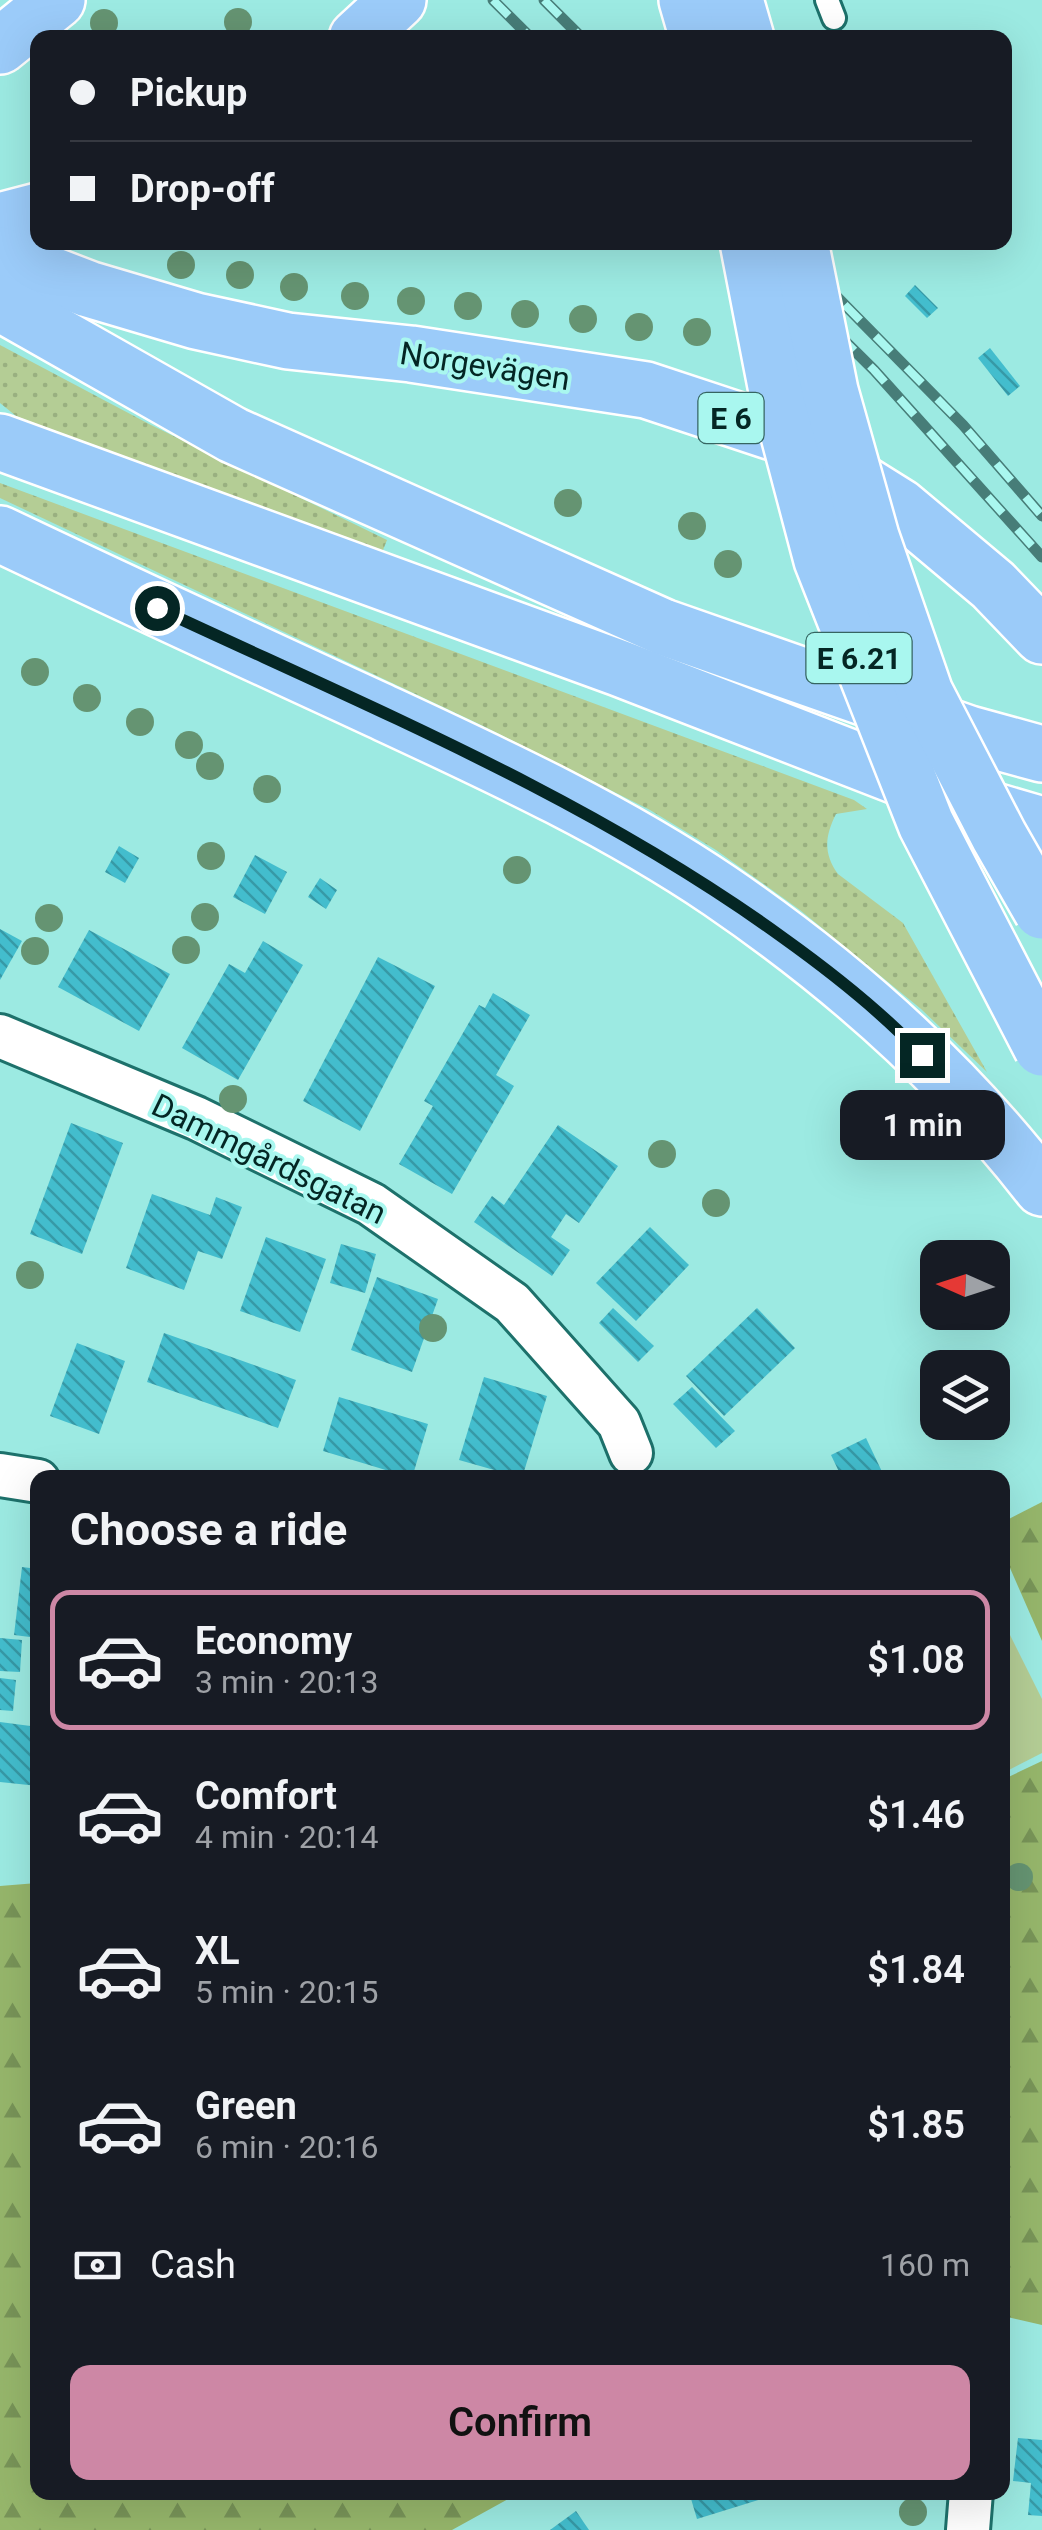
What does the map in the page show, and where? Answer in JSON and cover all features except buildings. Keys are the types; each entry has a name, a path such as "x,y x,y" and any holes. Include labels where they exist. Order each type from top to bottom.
{"highway":[{"path":"0,46 57,0"},
{"path":"687,0 696,30"},
{"path":"736,0 744,30"},
{"path":"30,223 3,260 233,435 664,628 969,734 1042,754"},
{"name":"E 6.21","path":"750,250 800,487 828,575 926,824 1042,1048"},
{"name":"E 6.21","path":"802,250 830,391 870,538 925,693 998,836 1042,911"},
{"name":"Norgevägen","path":"3,260 178,316 288,341 411,354 646,390 788,438 900,507 993,584 1042,636"},
{"path":"0,442 619,668 964,802 1042,825"},
{"path":"0,534 526,781 719,890 813,959 912,1044 1042,1188"}],"street":[{"name":"Dammgårdsgatan","path":"0,1036 196,1118 371,1204 512,1303 619,1423 633,1465"},
{"path":"0,1475 30,1480"},
{"path":"968,2530 971,2500"}],"green space":[{"path":"0,345 151,425 387,540 381,555 16,416 0,403"},
{"path":"0,483 854,800 867,809 836,814 827,844 833,866 838,874 903,923 987,1072 921,1009 800,910 716,850 650,810 479,724 0,498"},
{"path":"1042,1502 1042,1641 1010,1568 1010,1518"},
{"path":"1010,1635 1042,1699 1042,1753 1010,1769"},
{"path":"1042,1761 1042,2325 1010,2318 1010,1776"},
{"path":"30,1884 30,2500 506,2500 452,2530 0,2530 0,1886"}],"railway":[{"path":"493,0 523,30"},
{"path":"544,0 574,30"},
{"path":"753,250 874,370 1042,557"},
{"path":"791,250 963,425 1042,516"}],"route":[{"path":"157,608 499,767 630,837 719,890 813,959 922,1055"}]}
